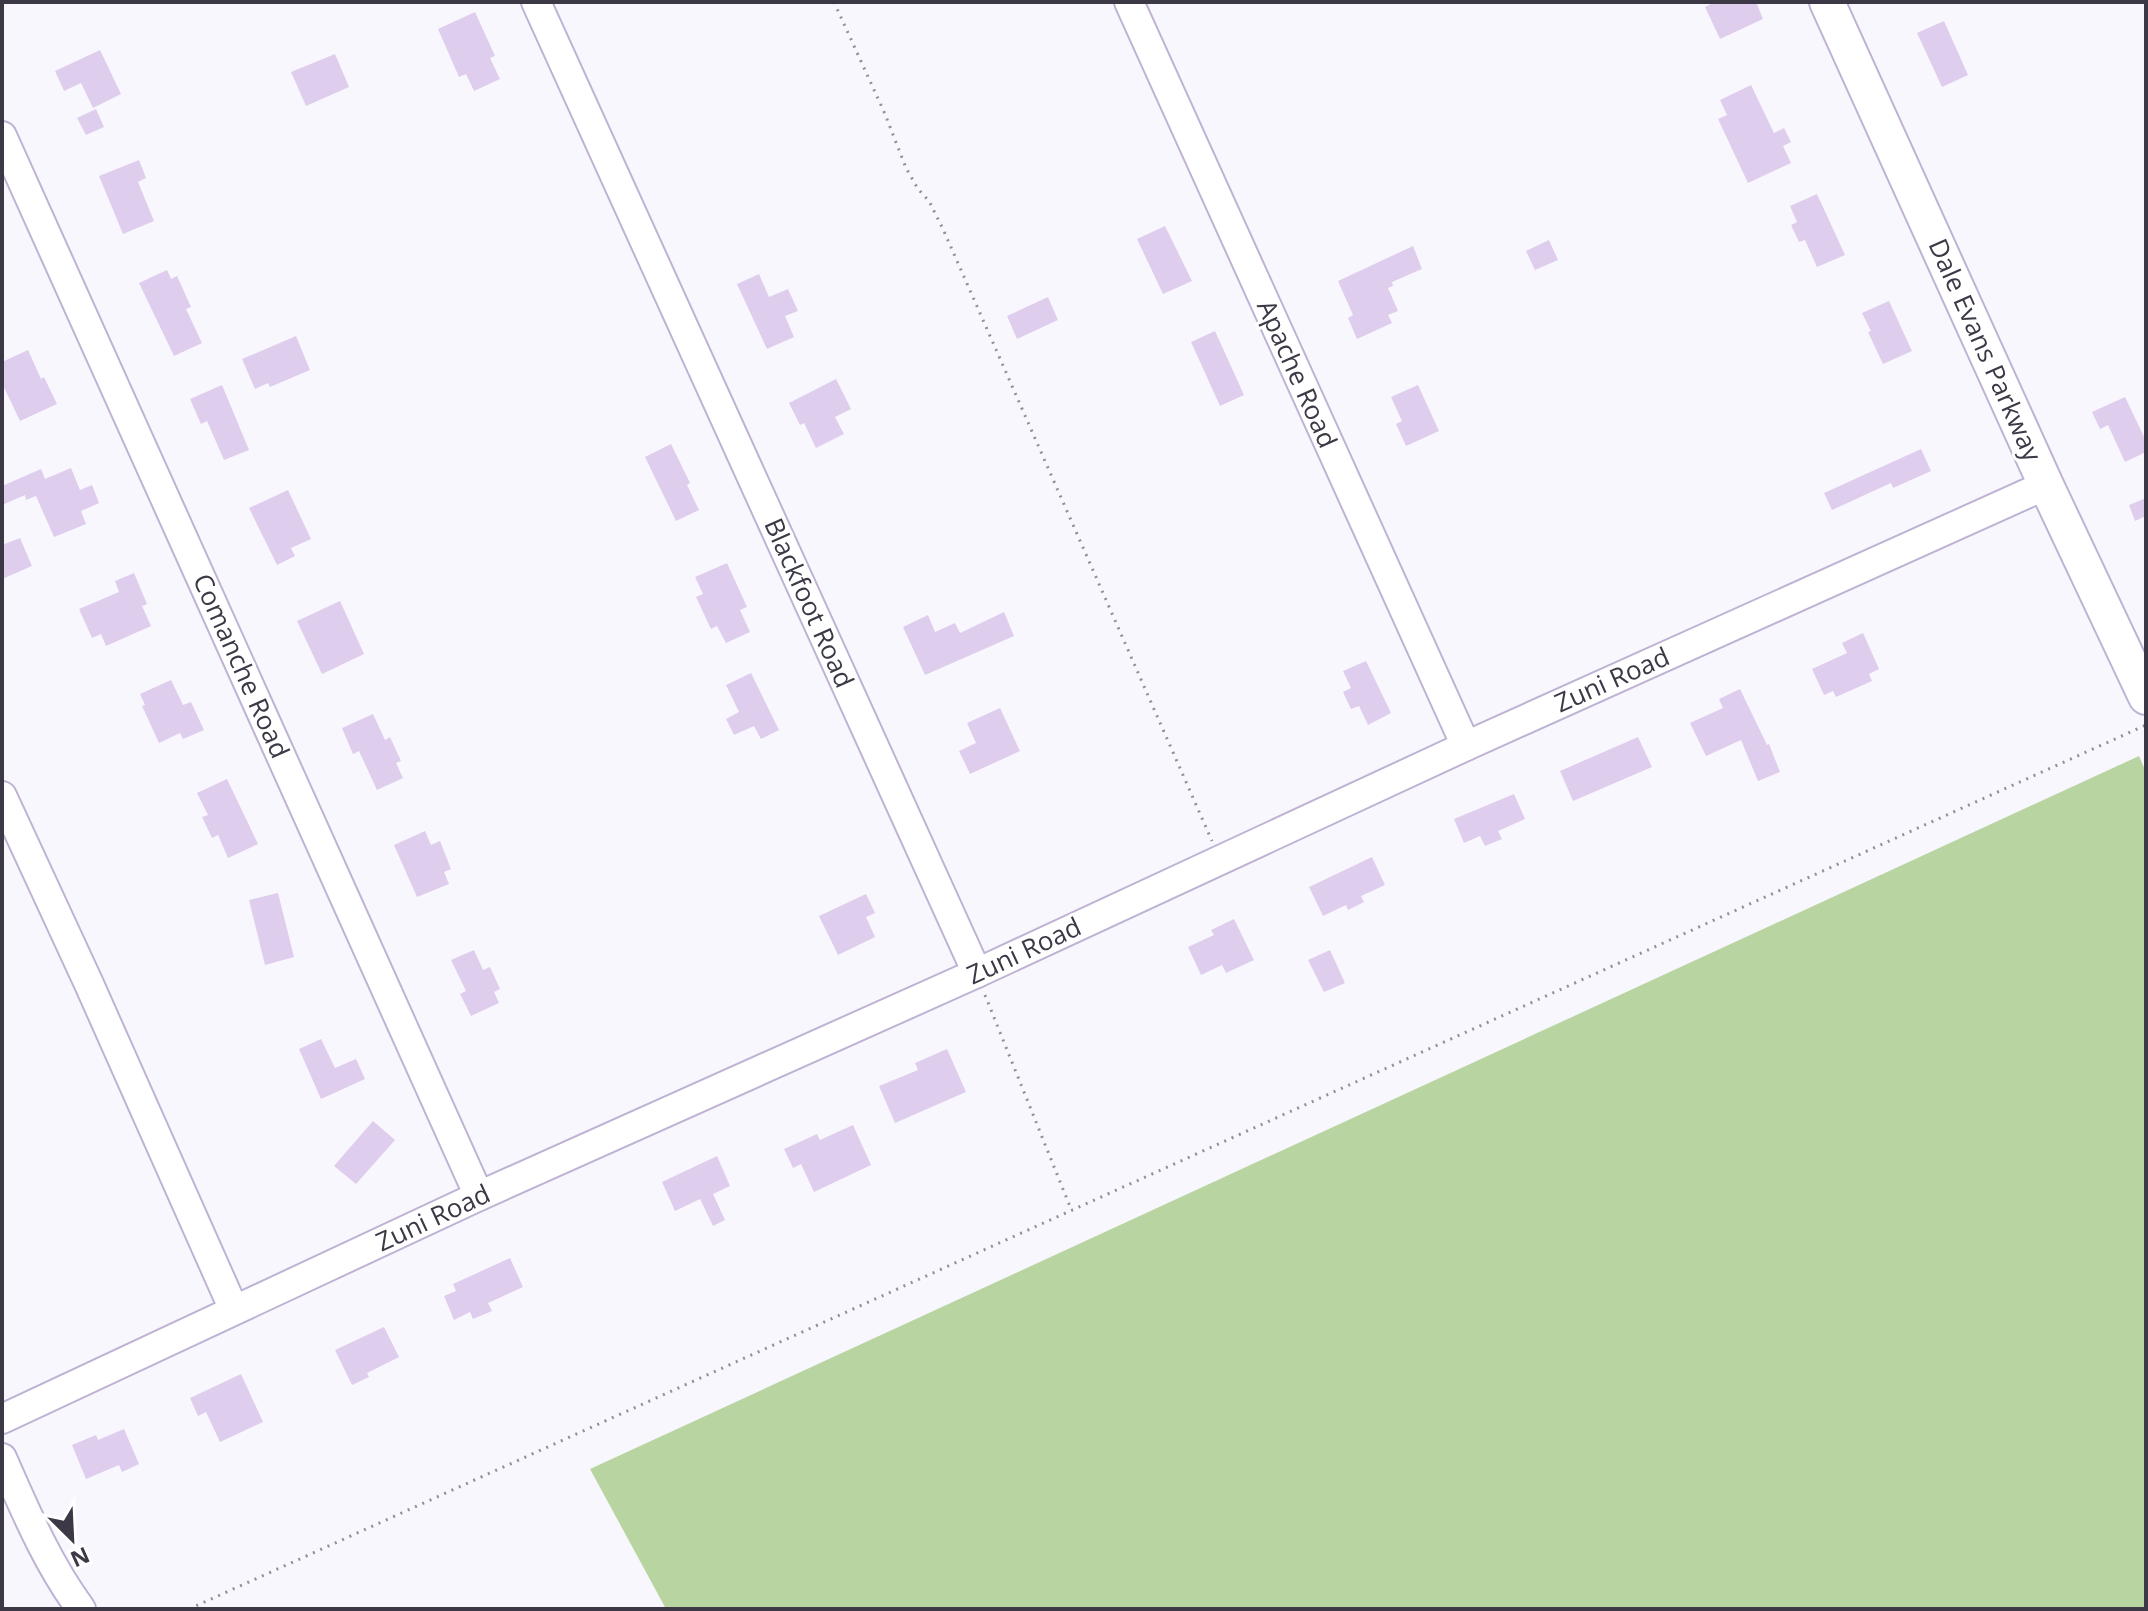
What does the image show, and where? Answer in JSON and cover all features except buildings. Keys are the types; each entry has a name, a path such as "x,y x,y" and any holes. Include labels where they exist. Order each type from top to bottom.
{"main road":[{"name":"Dale Evans Parkway","path":"1827,2 2046,485 2146,697"}],"street":[{"name":"Blackfoot Road","path":"536,2 977,973"},
{"name":"Apache Road","path":"1129,2 1466,746"},
{"name":"Comanche Road","path":"2,136 479,1196"},
{"name":"Zuni Road","path":"2,1419 479,1196 977,973 1466,746 2046,485"},
{"path":"2,796 234,1310"},
{"path":"2,1458 31,1524 65,1587 81,1609"}],"path":[{"path":"834,2 906,168 929,201 943,229 1220,860"},
{"path":"189,1609 2146,725"},
{"path":"977,973 1071,1209"}],"green space":[{"path":"2139,756 2146,772 2146,1609 666,1609 590,1469"}]}
